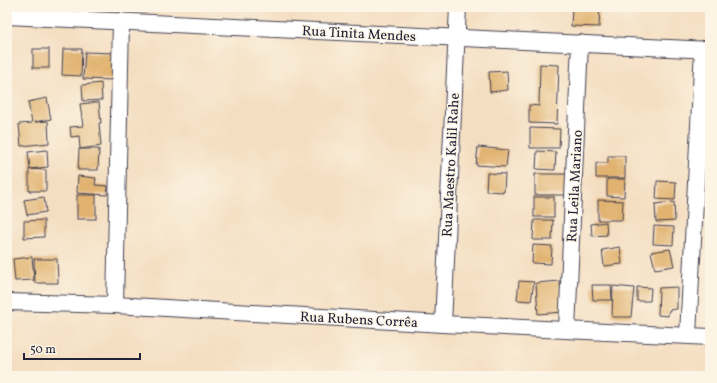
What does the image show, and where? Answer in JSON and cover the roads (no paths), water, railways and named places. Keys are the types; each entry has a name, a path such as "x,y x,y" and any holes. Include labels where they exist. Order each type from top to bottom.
{"street":[{"name":"Rua Maestro Kalil Rahe","path":"443,324 458,7"},
{"name":"Rua Tinita Mendes","path":"7,16 706,49"},
{"path":"115,305 121,21"},
{"name":"Rua Leila Mariano","path":"567,330 580,43"},
{"path":"688,336 706,49"},
{"name":"Rua Rubens Corrêa","path":"7,302 115,305 443,324 710,336"}]}
